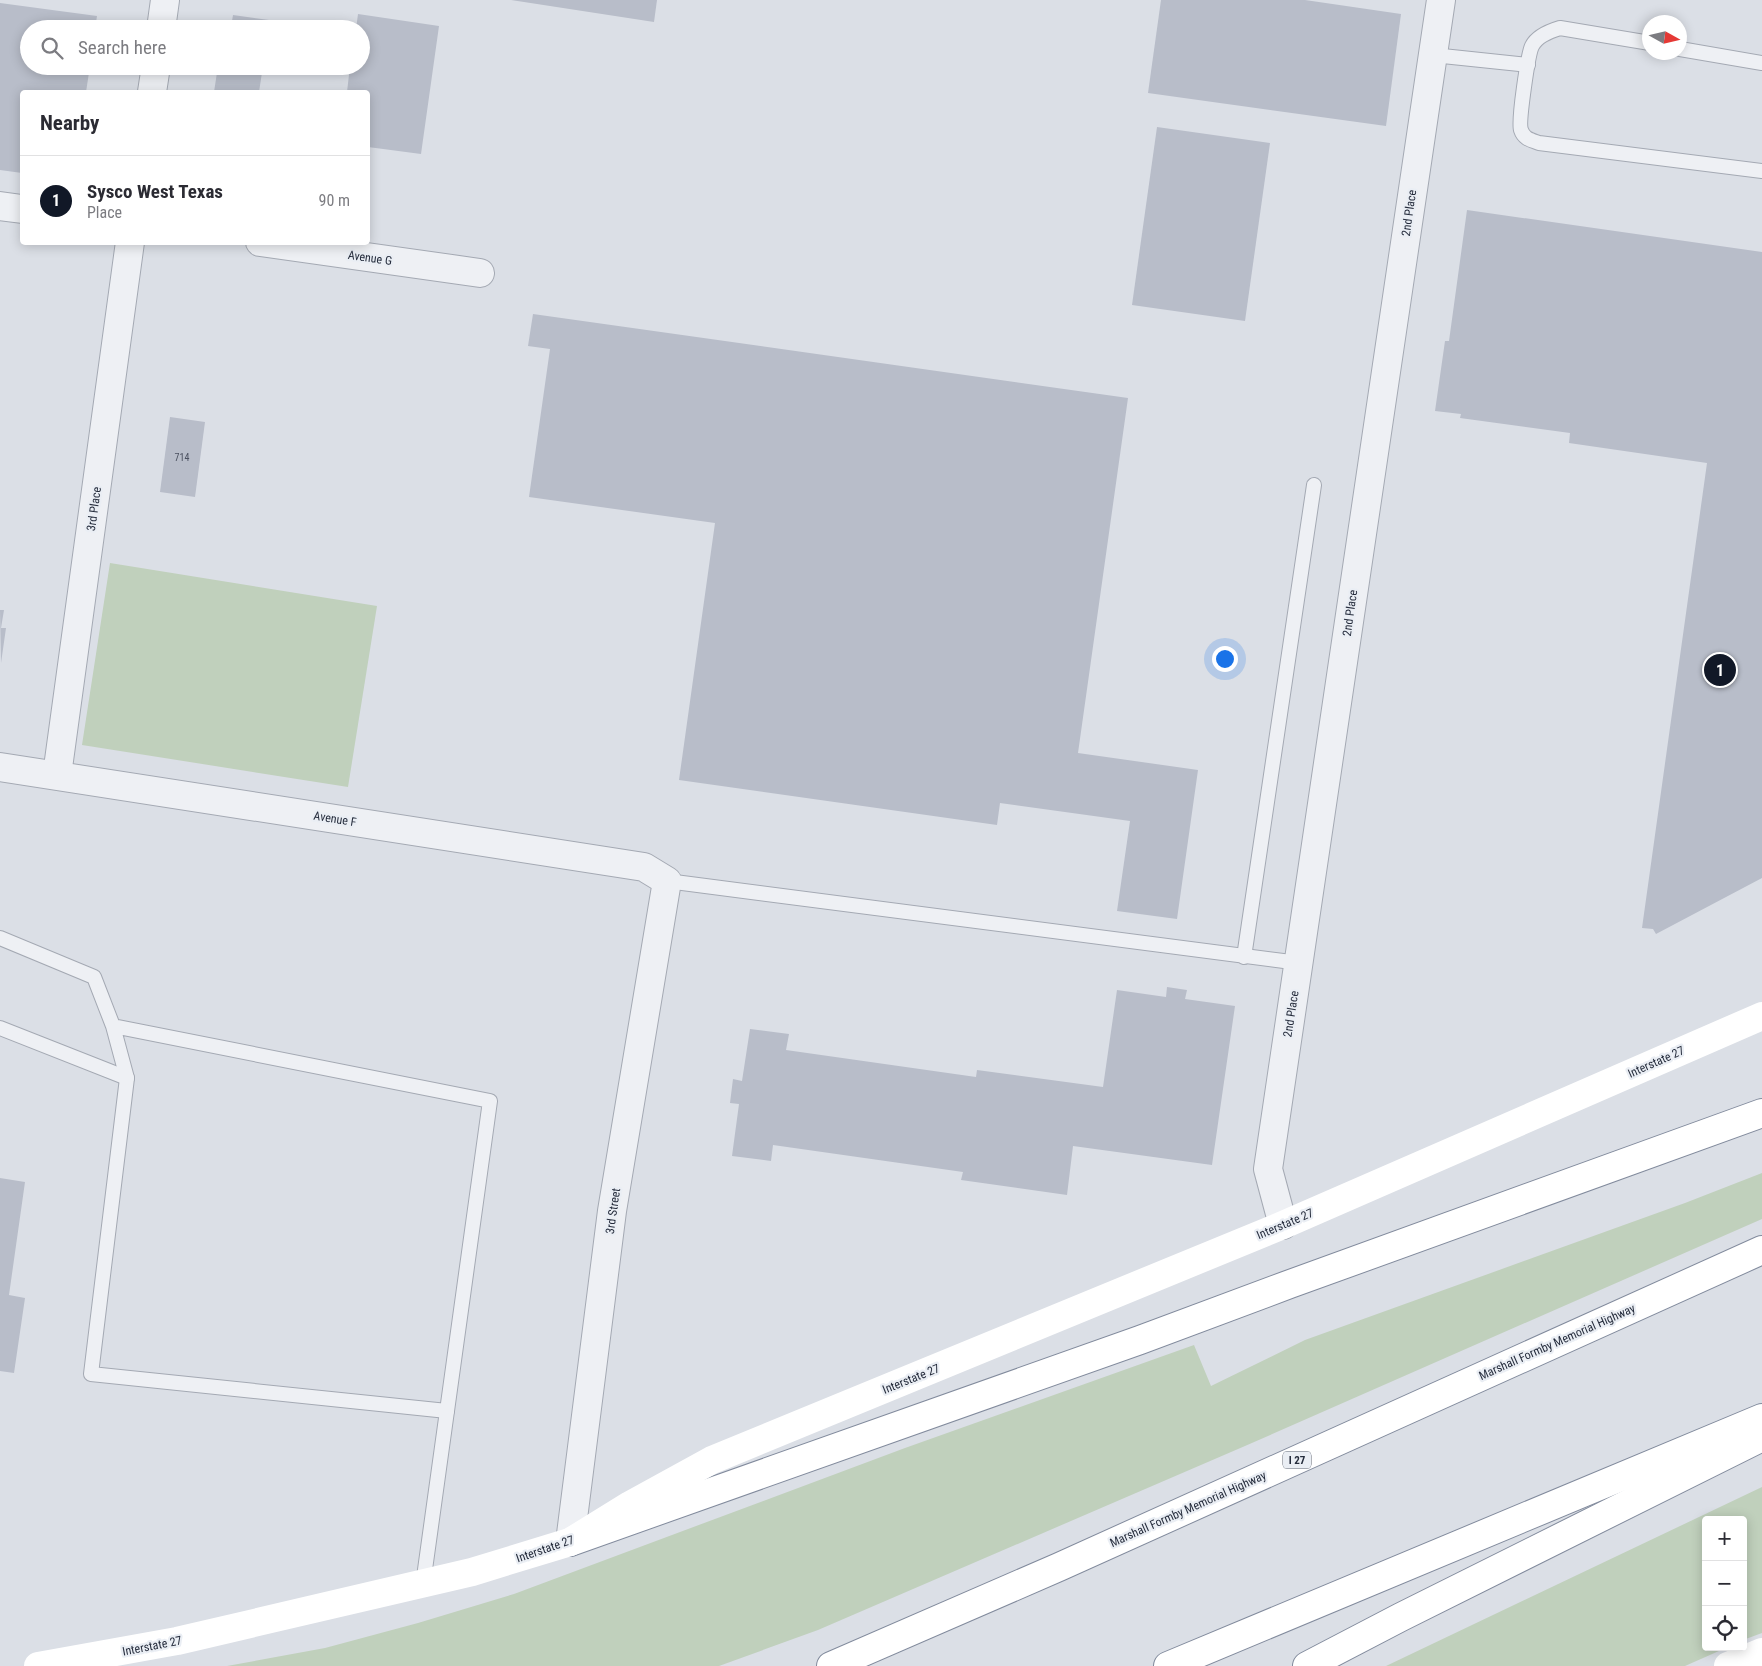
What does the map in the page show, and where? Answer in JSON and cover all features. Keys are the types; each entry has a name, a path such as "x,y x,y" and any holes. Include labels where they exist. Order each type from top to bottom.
{"main road":[{"name":"Interstate 27","path":"38,1666 177,1641 423,1584 472,1572 570,1542 630,1504 712,1460 1283,1226 1762,1016"},
{"path":"570,1542 1130,1344 1762,1113"},
{"name":"Marshall Formby Memorial Highway","path":"831,1666 1068,1563 1762,1250"},
{"path":"1168,1666 1762,1418"},
{"path":"1307,1666 1401,1617 1762,1437"},
{"path":"1728,1666 1762,1652"}],"street":[{"path":"162,20 165,0"},
{"name":"2nd Place","path":"1283,1226 1268,1169 1441,0"},
{"path":"152,90 155,75"},
{"path":"0,206 20,209"},
{"name":"3rd Place","path":"57,775 130,245"},
{"name":"Avenue G","path":"281,245 480,274"},
{"name":"Avenue F","path":"0,767 644,867 667,881"},
{"name":"3rd Street","path":"570,1542 612,1212 667,881"}],"lane":[{"path":"1642,42 1560,28 1547,32 1532,46 1528,65 1520,119 1521,130 1526,138 1539,143 1762,171"},
{"path":"1687,49 1762,63"},
{"path":"1433,55 1528,65"},
{"path":"1244,957 1314,485"},
{"path":"667,881 1299,963"},
{"path":"0,938 94,977 113,1026 126,1078 91,1374 447,1411"},
{"path":"113,1026 490,1101 423,1584"},
{"path":"0,1028 126,1078"}],"green space":[{"path":"110,563 377,606 348,787 82,745"},
{"path":"1762,1173 1762,1219 1245,1446 818,1630 719,1666 227,1666 325,1648 418,1623 514,1594 905,1448 1194,1345 1211,1386 1305,1340 1685,1203"},
{"path":"1762,1487 1762,1633 1747,1639 1747,1516 1702,1516 1702,1651 1719,1651 1685,1666 1386,1666"}],"building":[{"path":"511,0 657,0 654,22"},
{"path":"1161,0 1305,0 1401,14 1386,126 1148,93"},
{"path":"0,3 97,16 96,20 20,20 20,75 89,75 86,90 20,90 20,173 0,170"},
{"path":"358,14 439,26 421,154 370,147 370,90 347,90 349,75 370,75 370,20 357,20"},
{"path":"233,15 269,20 232,20"},
{"path":"217,75 262,75 259,90 214,90"},
{"path":"1157,127 1270,143 1245,321 1132,305"},
{"path":"1467,210 1762,252 1762,878 1656,934 1653,929 1642,928 1707,463 1569,443 1570,433 1460,418 1461,414 1435,411 1445,341 1449,341"},
{"path":"533,314 1128,398 1078,753 1198,770 1177,919 1117,911 1130,821 1000,803 997,825 679,780 715,523 529,497 550,349 528,346"},
{"path":"170,417 205,422 195,497 160,492"},
{"path":"0,610 4,610 1,628 6,628 1,663"},
{"path":"1167,987 1187,990 1185,999 1235,1006 1212,1165 1073,1146 1067,1195 961,1180 963,1172 773,1145 771,1161 732,1156 739,1104 730,1103 733,1079 742,1081 750,1029 789,1034 786,1050 976,1077 977,1070 1103,1087 1117,990 1166,997"},
{"path":"0,1178 25,1182 9,1295 25,1298 14,1373 0,1371"}],"place":[{"name":"Sysco West Texas","path":"1720,670"}]}
